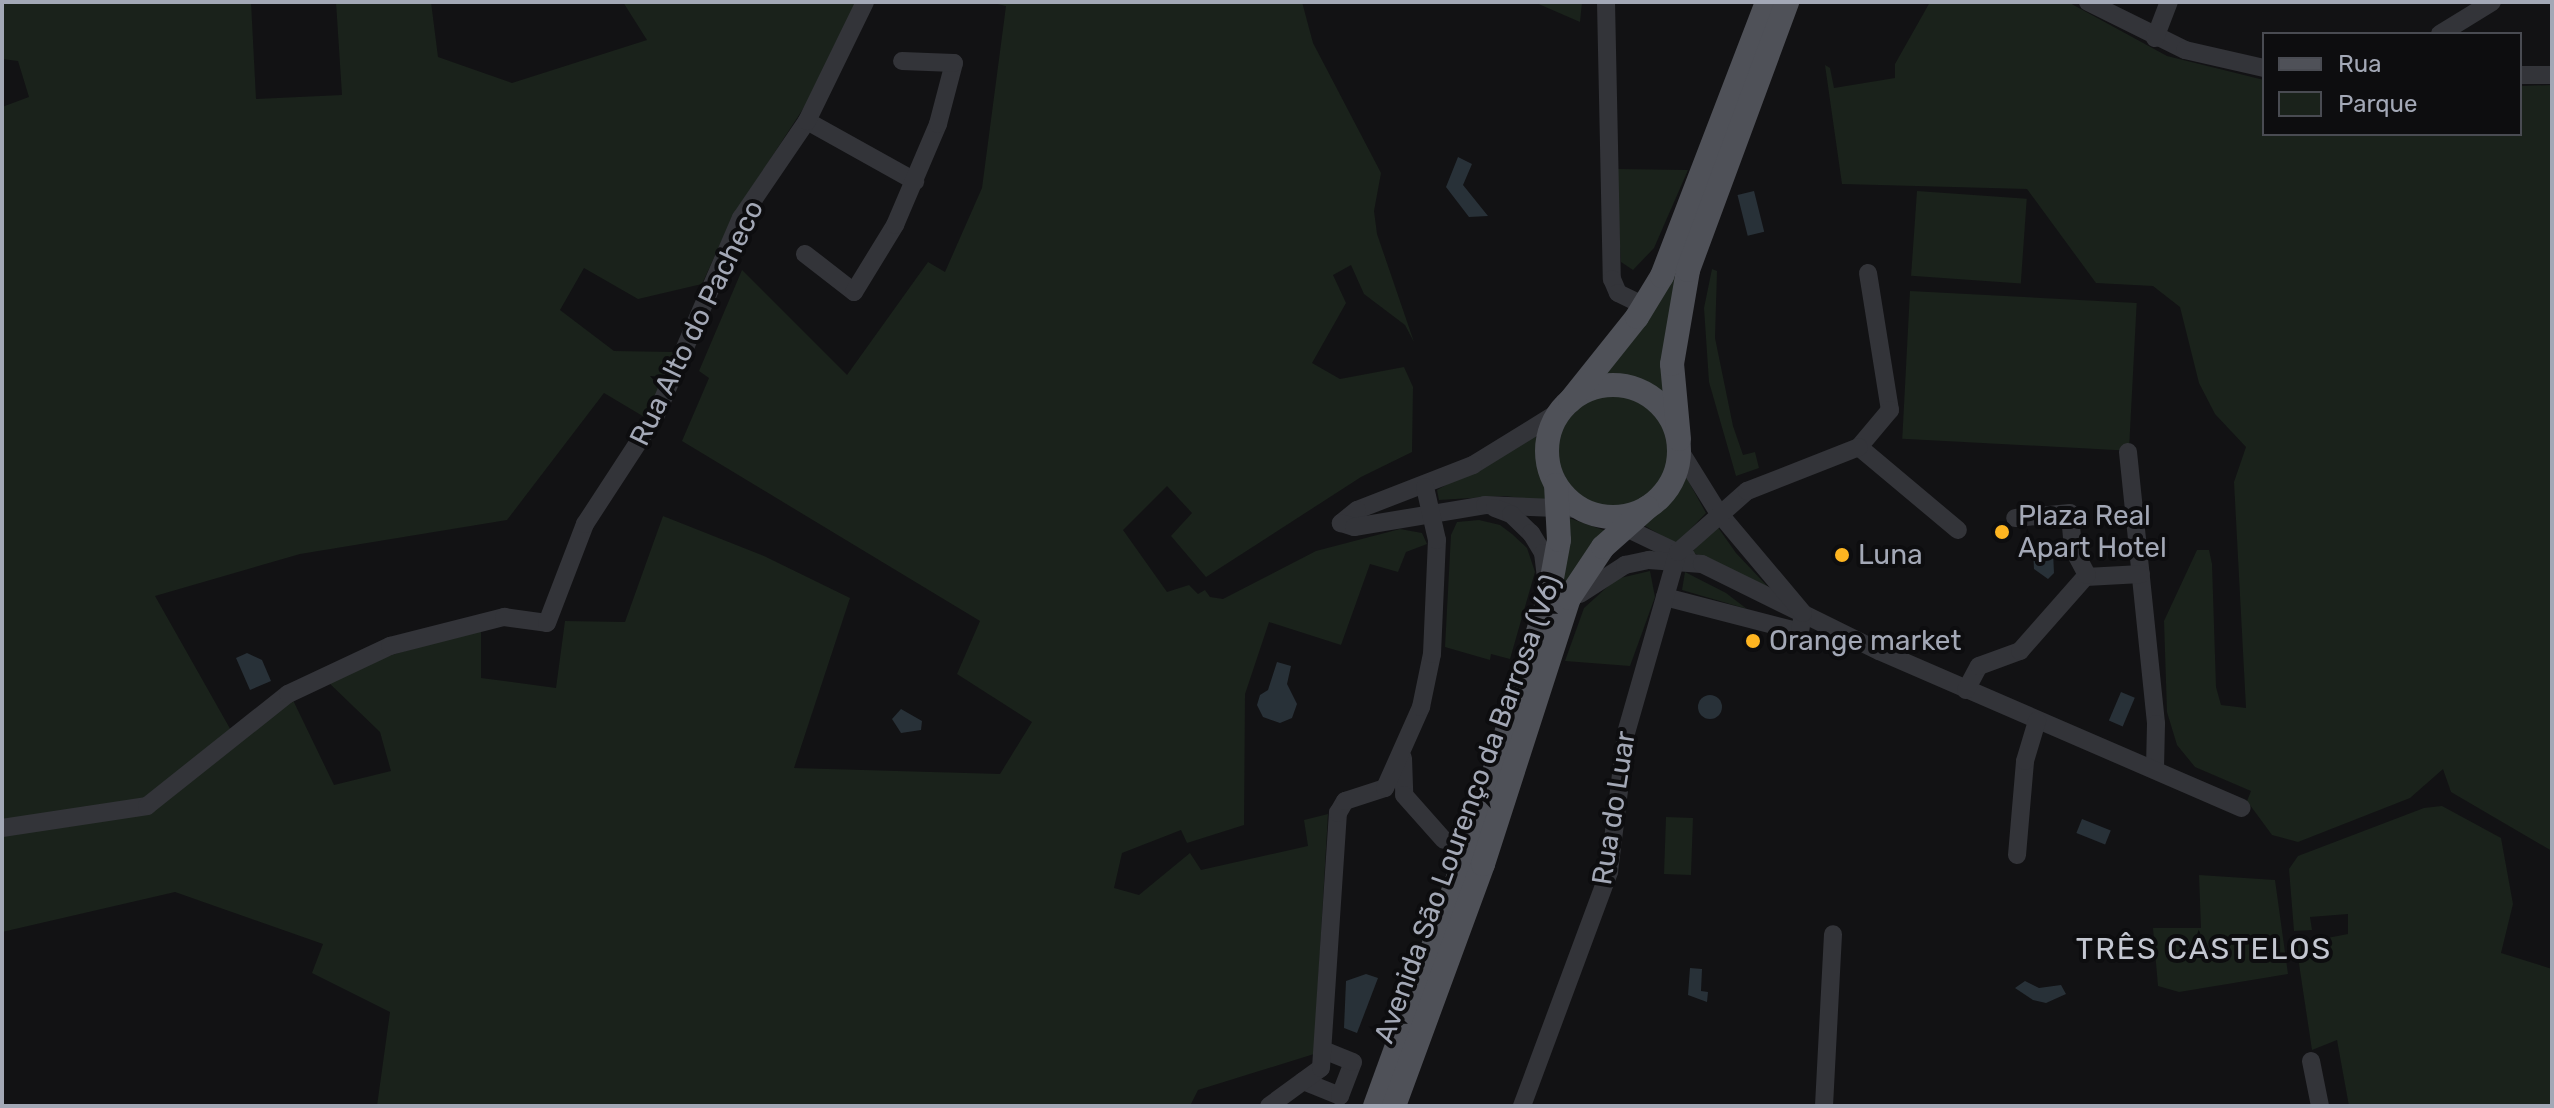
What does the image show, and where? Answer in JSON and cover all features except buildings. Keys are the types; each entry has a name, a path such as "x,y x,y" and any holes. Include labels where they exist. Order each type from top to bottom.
{"main road":[{"name":"Avenida São Lourenço da Barrosa (V6)","path":"1591,516 1556,485 1548,464 1548,441 1566,406 1645,306 1679,236 1767,2"},
{"name":"Avenida São Lourenço da Barrosa (V6)","path":"1394,1106 1483,864 1552,617 1557,561 1591,516 1647,508 1671,484 1679,445 1672,364 1677,313 1704,221 1787,2"},
{"path":"1566,406 1601,386 1635,389 1664,408 1679,445"},
{"name":"Avenida São Lourenço da Barrosa (V6)","path":"1375,1106 1552,617 1578,579 1591,516"}],"street":[{"name":"Rua Alto do Pacheco","path":"2,828 147,806 288,694 390,646 504,617 547,623 585,524 656,415 741,218 807,121 865,2"},
{"path":"1606,2 1612,279 1618,293 1645,306"},
{"path":"1767,56 1798,2"},
{"path":"2088,2 2155,38 2217,60 2262,68"},
{"path":"2155,38 2169,2"},
{"path":"2443,32 2492,2"},
{"path":"805,254 854,292 915,181 954,63 902,61"},
{"path":"2522,75 2552,75"},
{"path":"807,121 915,181"},
{"path":"1552,617 1605,574 1649,560 1676,556 1718,512 1747,491 1859,447 1890,410 1868,273"},
{"path":"1566,406 1483,459 1425,487 1357,510 1341,523 1354,527 1485,505 1591,516 1676,556 1702,564 1966,690 2155,768 2242,808"},
{"path":"1665,597 1800,632 1803,613 1718,512 1679,445"},
{"path":"1859,447 1958,530"},
{"path":"2128,452 2156,724 2155,768"},
{"path":"1269,1106 1321,1068 1341,806 1385,788 1403,755 1421,707 1432,654 1437,540 1425,487"},
{"path":"1485,505 1511,514 1543,553 1552,617"},
{"path":"1966,690 1979,666 2020,651 2086,577 2086,564 2073,549 2070,513 2015,518"},
{"name":"Rua do Luar","path":"1522,1106 1609,872 1626,733 1676,556"},
{"path":"2086,577 2141,574"},
{"path":"2017,855 2025,761 2037,721"},
{"path":"1403,755 1404,795"},
{"path":"1385,788 1404,795 1444,840"},
{"path":"1824,1106 1833,934"},
{"path":"1303,1081 1340,1096 1353,1062 1323,1050"},
{"path":"2311,1061 2320,1106"}],"green space":[{"path":"2,2 251,2 256,99 342,95 336,2 431,2 438,57 512,83 647,40 623,2 857,2 812,95 732,218 702,284 638,299 584,268 560,310 614,351 673,352 646,418 604,393 507,520 300,554 155,596 237,741 291,696 334,785 391,771 380,732 327,681 359,665 481,628 481,678 556,688 565,621 625,622 663,516 764,556 850,598 794,768 1000,774 1032,722 957,674 980,621 682,441 709,378 699,371 742,270 847,375 928,262 945,272 982,188 1006,6 989,2 1302,2 1313,43 1381,173 1374,211 1377,234 1414,342 1405,325 1364,294 1351,265 1333,275 1346,303 1312,363 1340,379 1404,367 1413,387 1412,452 1361,477 1206,577 1171,536 1192,513 1167,486 1123,530 1167,592 1189,585 1198,594 1205,590 1210,597 1223,599 1316,551 1400,529 1422,533 1427,544 1406,552 1398,572 1370,564 1341,645 1269,622 1245,694 1244,825 1187,843 1181,830 1122,853 1114,888 1139,895 1190,853 1201,870 1308,846 1304,820 1328,814 1314,1054 1198,1090 1190,1106 377,1106 390,1012 312,973 323,944 175,892 2,932 2,107 29,97 18,61 2,59"},
{"path":"1534,2 1582,2 1580,22"},
{"path":"1930,2 2068,2 2167,56 2262,80 2262,136 2522,136 2522,86 2552,85 2552,851 2451,792 2443,769 2410,798 2298,842 2272,835 2247,801 2251,791 2195,767 2177,745 2167,712 2164,621 2197,550 2209,550 2216,687 2221,705 2246,708 2234,482 2246,447 2215,414 2199,383 2180,307 2153,286 2096,283 2027,189 1842,184 1825,65 1830,68 1834,88 1895,78 1895,64"},
{"path":"1615,169 1688,170 1654,248 1633,270 1621,262"},
{"path":"1917,191 2027,199 2021,283 1911,276"},
{"path":"1683,257 1666,400 1640,381 1599,377"},
{"path":"1712,269 1717,271 1715,338 1733,426 1743,455 1755,452 1759,468 1736,476 1709,382 1704,308"},
{"path":"1910,291 2137,303 2129,451 1902,439"},
{"path":"1613,396 1634,400 1652,412 1664,430 1668,451 1664,472 1652,490 1634,502 1613,506 1592,502 1574,490 1562,472 1558,451 1562,430 1574,412 1592,400"},
{"path":"1536,434 1536,462 1549,501 1504,496 1439,500 1437,490"},
{"path":"1685,475 1706,513 1676,544 1640,523 1669,502"},
{"path":"1566,517 1609,532 1465,882"},
{"path":"1479,520 1500,525 1512,534 1527,548 1535,572 1510,659 1491,654 1490,660 1445,647 1451,535 1457,522"},
{"path":"1717,526 1736,553 1770,589 1692,552"},
{"path":"1650,571 1655,597 1630,666 1565,661 1584,608 1616,579"},
{"path":"1685,572 1726,593 1747,609 1682,590"},
{"path":"2442,806 2501,838 2513,904 2501,953 2552,969 2552,1106 2349,1106 2337,1040 2312,1050 2296,944 2348,934 2348,914 2310,917 2312,930 2294,931 2289,869 2298,856 2424,808"},
{"path":"1666,817 1693,818 1691,875 1664,874"},
{"path":"2199,875 2275,880 2288,974 2179,992 2158,986 2153,928 2201,928"}],"shaded area":[{"path":"1458,157 1472,164 1463,185 1488,216 1469,217 1446,187"},
{"path":"1754,191 1764,232 1748,236 1738,195"},
{"path":"2040,541 2053,552 2054,573 2048,579 2034,569 2033,550"},
{"path":"247,653 262,660 271,681 250,690 236,658"},
{"path":"1277,662 1291,666 1287,684 1297,704 1292,718 1280,723 1263,717 1257,705 1260,695 1268,690"},
{"path":"2121,692 2135,698 2123,726 2109,721"},
{"path":"1710,695 1719,698 1722,707 1719,716 1710,719 1701,716 1698,707 1701,698"},
{"path":"901,709 922,721 921,730 901,733 892,719"},
{"path":"2082,819 2111,831 2105,845 2076,833"},
{"path":"1690,968 1702,969 1701,991 1708,992 1707,1002 1688,995"},
{"path":"1366,974 1378,978 1357,1033 1344,1028 1346,981"},
{"path":"2025,981 2039,988 2061,985 2066,994 2046,1003 2033,1000 2015,988"}],"place":[{"name":"Plaza Real Apart Hotel","path":"2002,532"},
{"name":"Luna","path":"1842,555"},
{"name":"Orange market","path":"1753,641"}],"district":[{"name":"TRÊS CASTELOS","path":"2204,949"}]}
